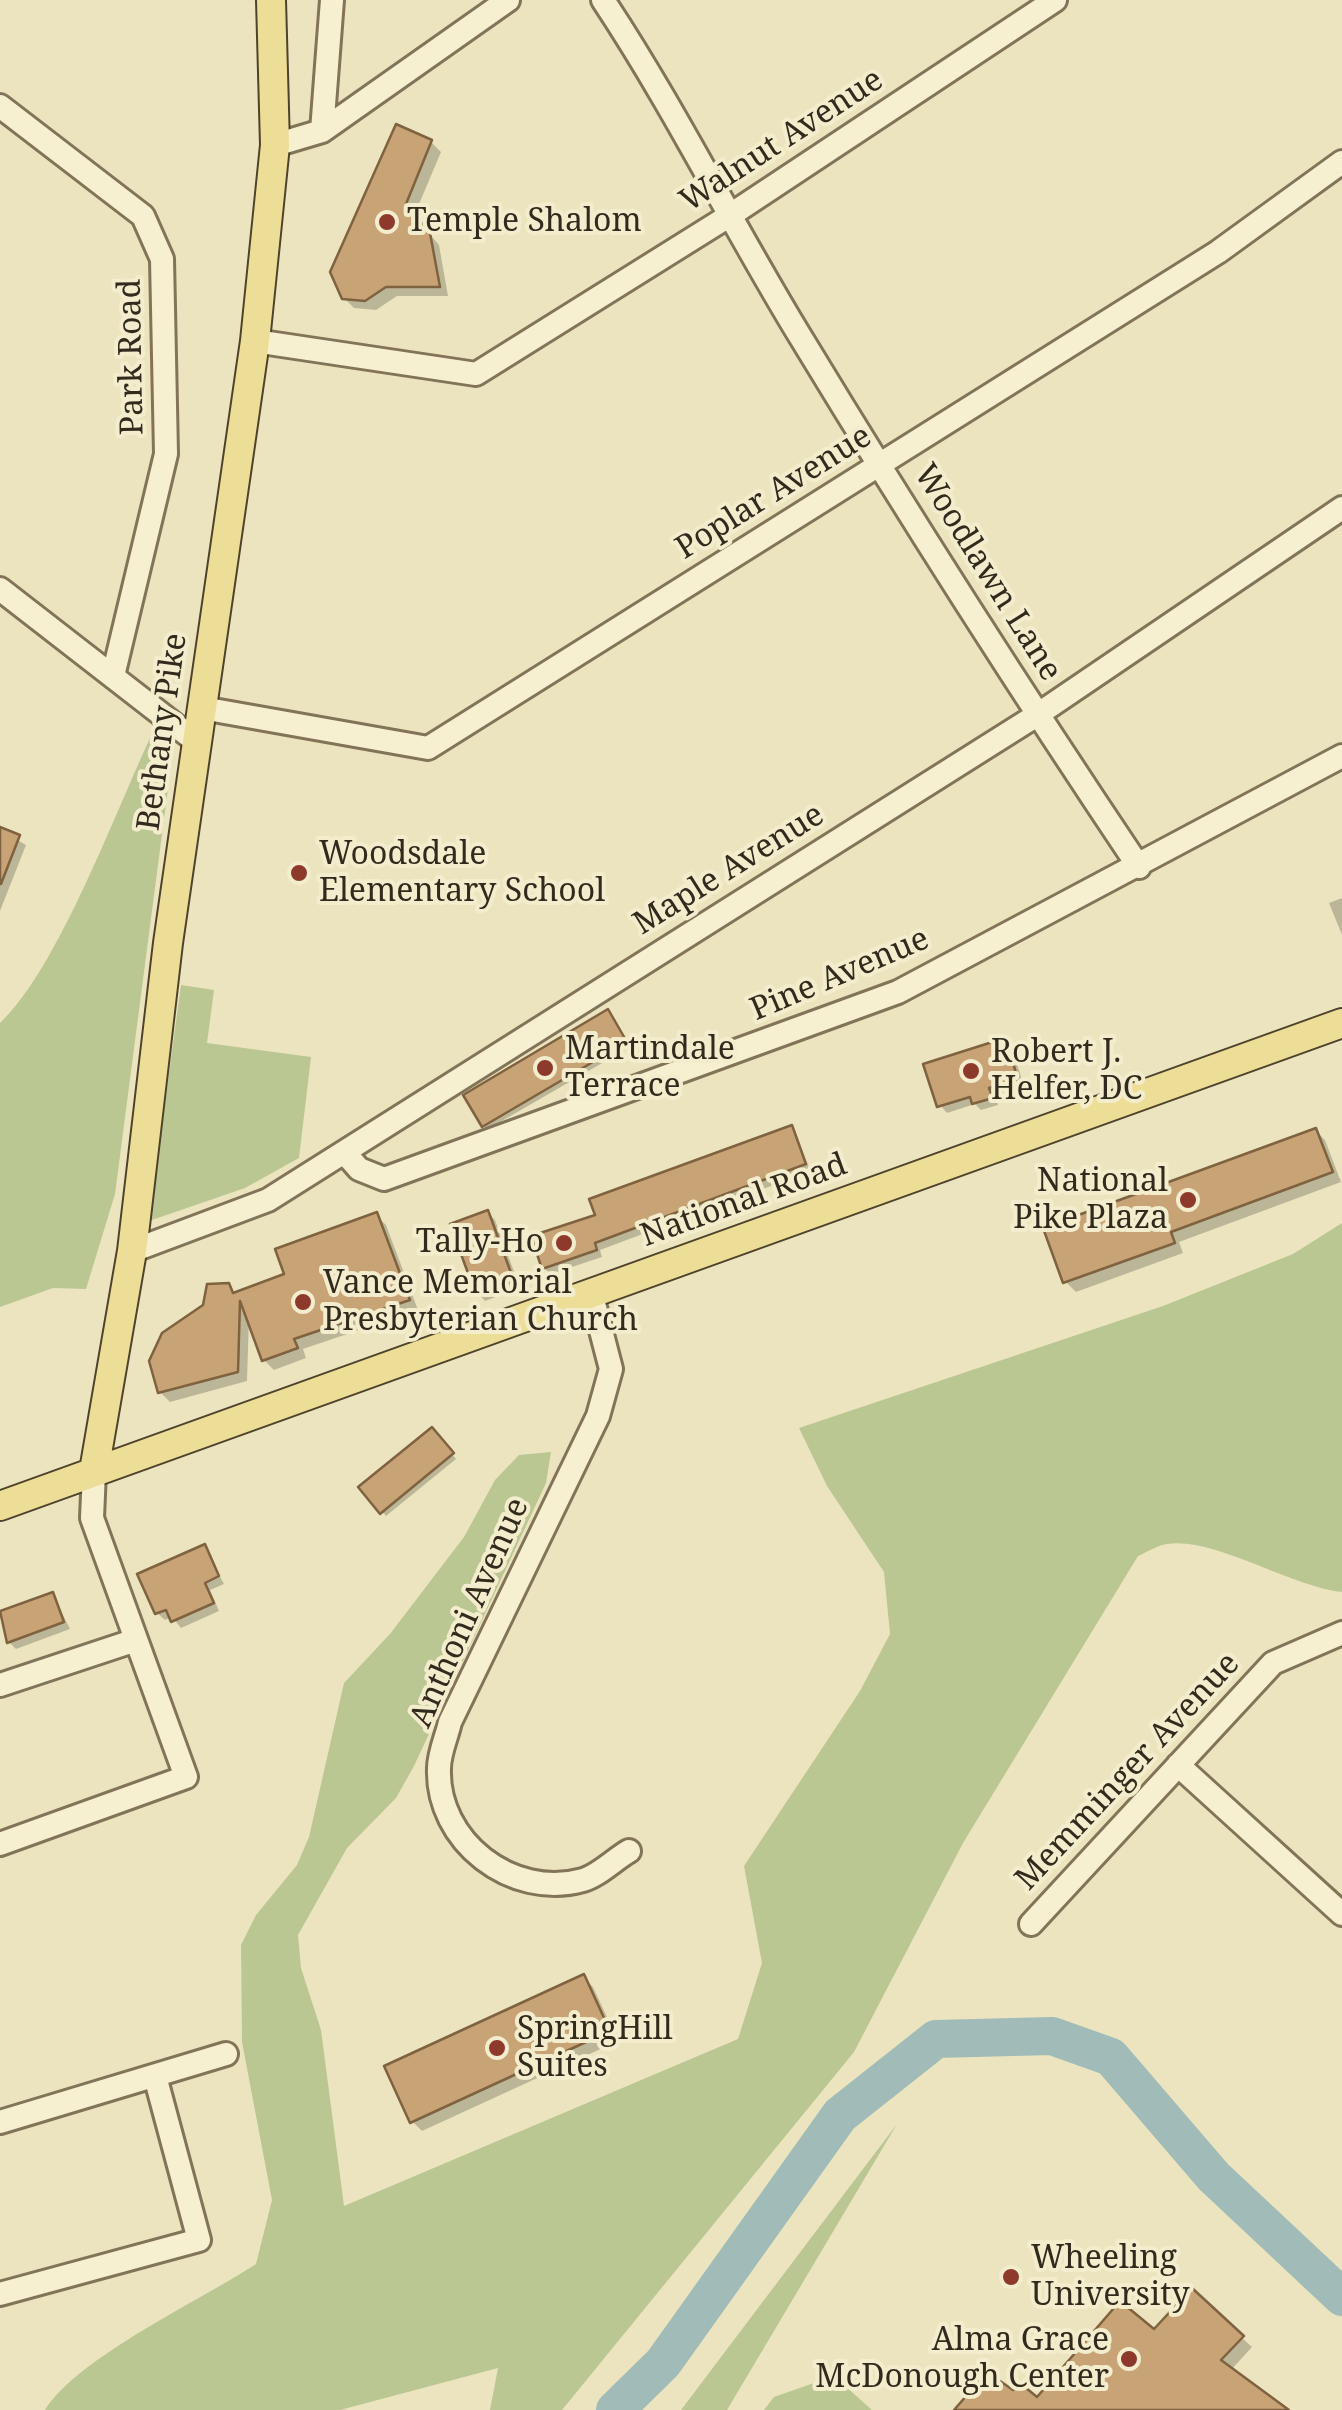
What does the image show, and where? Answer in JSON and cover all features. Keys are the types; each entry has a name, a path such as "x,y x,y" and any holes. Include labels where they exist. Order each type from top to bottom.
{"main road":[{"name":"Bethany Pike","path":"94,1472 132,1251 197,742 255,341 275,145 271,0"},
{"name":"National Road","path":"0,1506 1342,1023"}],"street":[{"path":"322,131 332,0"},
{"path":"275,145 322,131 508,0"},
{"name":"Woodlawn Lane","path":"603,0 654,77 801,338 1037,714 1139,867"},
{"name":"Walnut Avenue","path":"255,341 476,374 732,214 1055,0"},
{"name":"Park Road","path":"0,106 143,216 162,260 166,454 113,676"},
{"name":"Poplar Avenue","path":"202,708 428,748 1218,252 1342,162"},
{"name":"Maple Avenue","path":"132,1251 268,1200 345,1153 1037,714 1342,508"},
{"path":"0,589 197,742"},
{"name":"Pine Avenue","path":"345,1153 359,1169 384,1179 898,992 1342,756"},
{"name":"Anthoni Avenue","path":"591,1292 611,1368 598,1416 450,1722 438,1767 446,1811 477,1855 508,1878 583,1880 629,1851"},
{"path":"0,1844 186,1777 92,1518 94,1472"},
{"name":"Memminger Avenue","path":"1031,1924 1273,1663 1342,1633"},
{"path":"0,1685 136,1640"},
{"path":"1178,1766 1342,1914"},
{"path":"0,2122 226,2054"},
{"path":"0,2294 199,2240 155,2076"}],"green space":[{"path":"152,734 173,750 115,1194 86,1289 53,1288 0,1307 0,1023 22,998 64,928"},
{"path":"181,985 214,990 207,1043 311,1057 299,1158 245,1188 149,1221"},
{"path":"1342,1223 1342,1592 1299,1581 1206,1547 1164,1545 1138,1556 963,1843 854,2052 562,2410 490,2410 498,2368 340,2410 45,2410 61,2390 111,2350 256,2264 272,2200 242,2042 241,1945 256,1915 297,1865 309,1837 344,1683 390,1634 464,1537 495,1480 519,1455 551,1452 546,1483 414,1766 396,1798 347,1848 298,1935 301,1968 321,2030 344,2206 738,2039 762,1963 744,1866 860,1691 890,1634 884,1572 827,1486 799,1428 1163,1306 1293,1254"},
{"path":"897,2124 727,2410 681,2410"},
{"path":"834,2376 872,2410 764,2410 774,2397"}],"building":[{"name":"Temple Shalom","path":"396,124 432,140 406,204 430,233 440,287 386,287 365,301 342,299 330,272"},
{"path":"0,827 20,835 1,884 0,884"},
{"name":"Martindale Terrace","path":"608,1009 627,1042 482,1127 463,1095"},
{"name":"Robert J. Helfer, DC","path":"1005,1038 1018,1079 989,1088 993,1098 972,1104 970,1097 937,1107 923,1064"},
{"path":"792,1125 806,1164 595,1243 597,1250 542,1269 531,1236 595,1215 589,1199"},
{"name":"National Pike Plaza","path":"1316,1128 1333,1172 1171,1232 1175,1243 1063,1283 1043,1228"},
{"path":"488,1210 514,1281 476,1295 450,1224"},
{"name":"Vance Memorial Presbyterian Church","path":"377,1212 410,1300 294,1339 298,1348 262,1361 240,1301 238,1372 158,1393 149,1361 162,1333 203,1305 207,1284 229,1283 233,1293 284,1274 275,1249"},
{"path":"432,1427 454,1453 380,1514 358,1487"},
{"path":"205,1544 219,1576 205,1583 214,1603 171,1622 166,1610 155,1614 137,1574"},
{"path":"53,1592 64,1622 7,1643 0,1611"},
{"name":"SpringHill Suites","path":"584,1974 610,2031 410,2123 384,2066"},
{"name":"Alma Grace McDonough Center","path":"1192,2288 1244,2336 1221,2360 1289,2410 954,2410 987,2372 1013,2390 1020,2383 1037,2397 1120,2301 1154,2329"}],"waterway":[{"path":"615,2410 663,2363 840,2115 936,2039 1052,2036 1111,2057 1214,2177 1342,2297"}],"place":[{"name":"Temple Shalom","path":"387,222"},
{"name":"Woodsdale Elementary School","path":"299,873"},
{"name":"Martindale Terrace","path":"545,1068"},
{"name":"Robert J. Helfer, DC","path":"971,1071"},
{"name":"National Pike Plaza","path":"1188,1200"},
{"name":"Tally-Ho","path":"564,1243"},
{"name":"Vance Memorial Presbyterian Church","path":"303,1302"},
{"name":"SpringHill Suites","path":"497,2048"},
{"name":"Wheeling University","path":"1011,2277"},
{"name":"Alma Grace McDonough Center","path":"1129,2359"}]}
